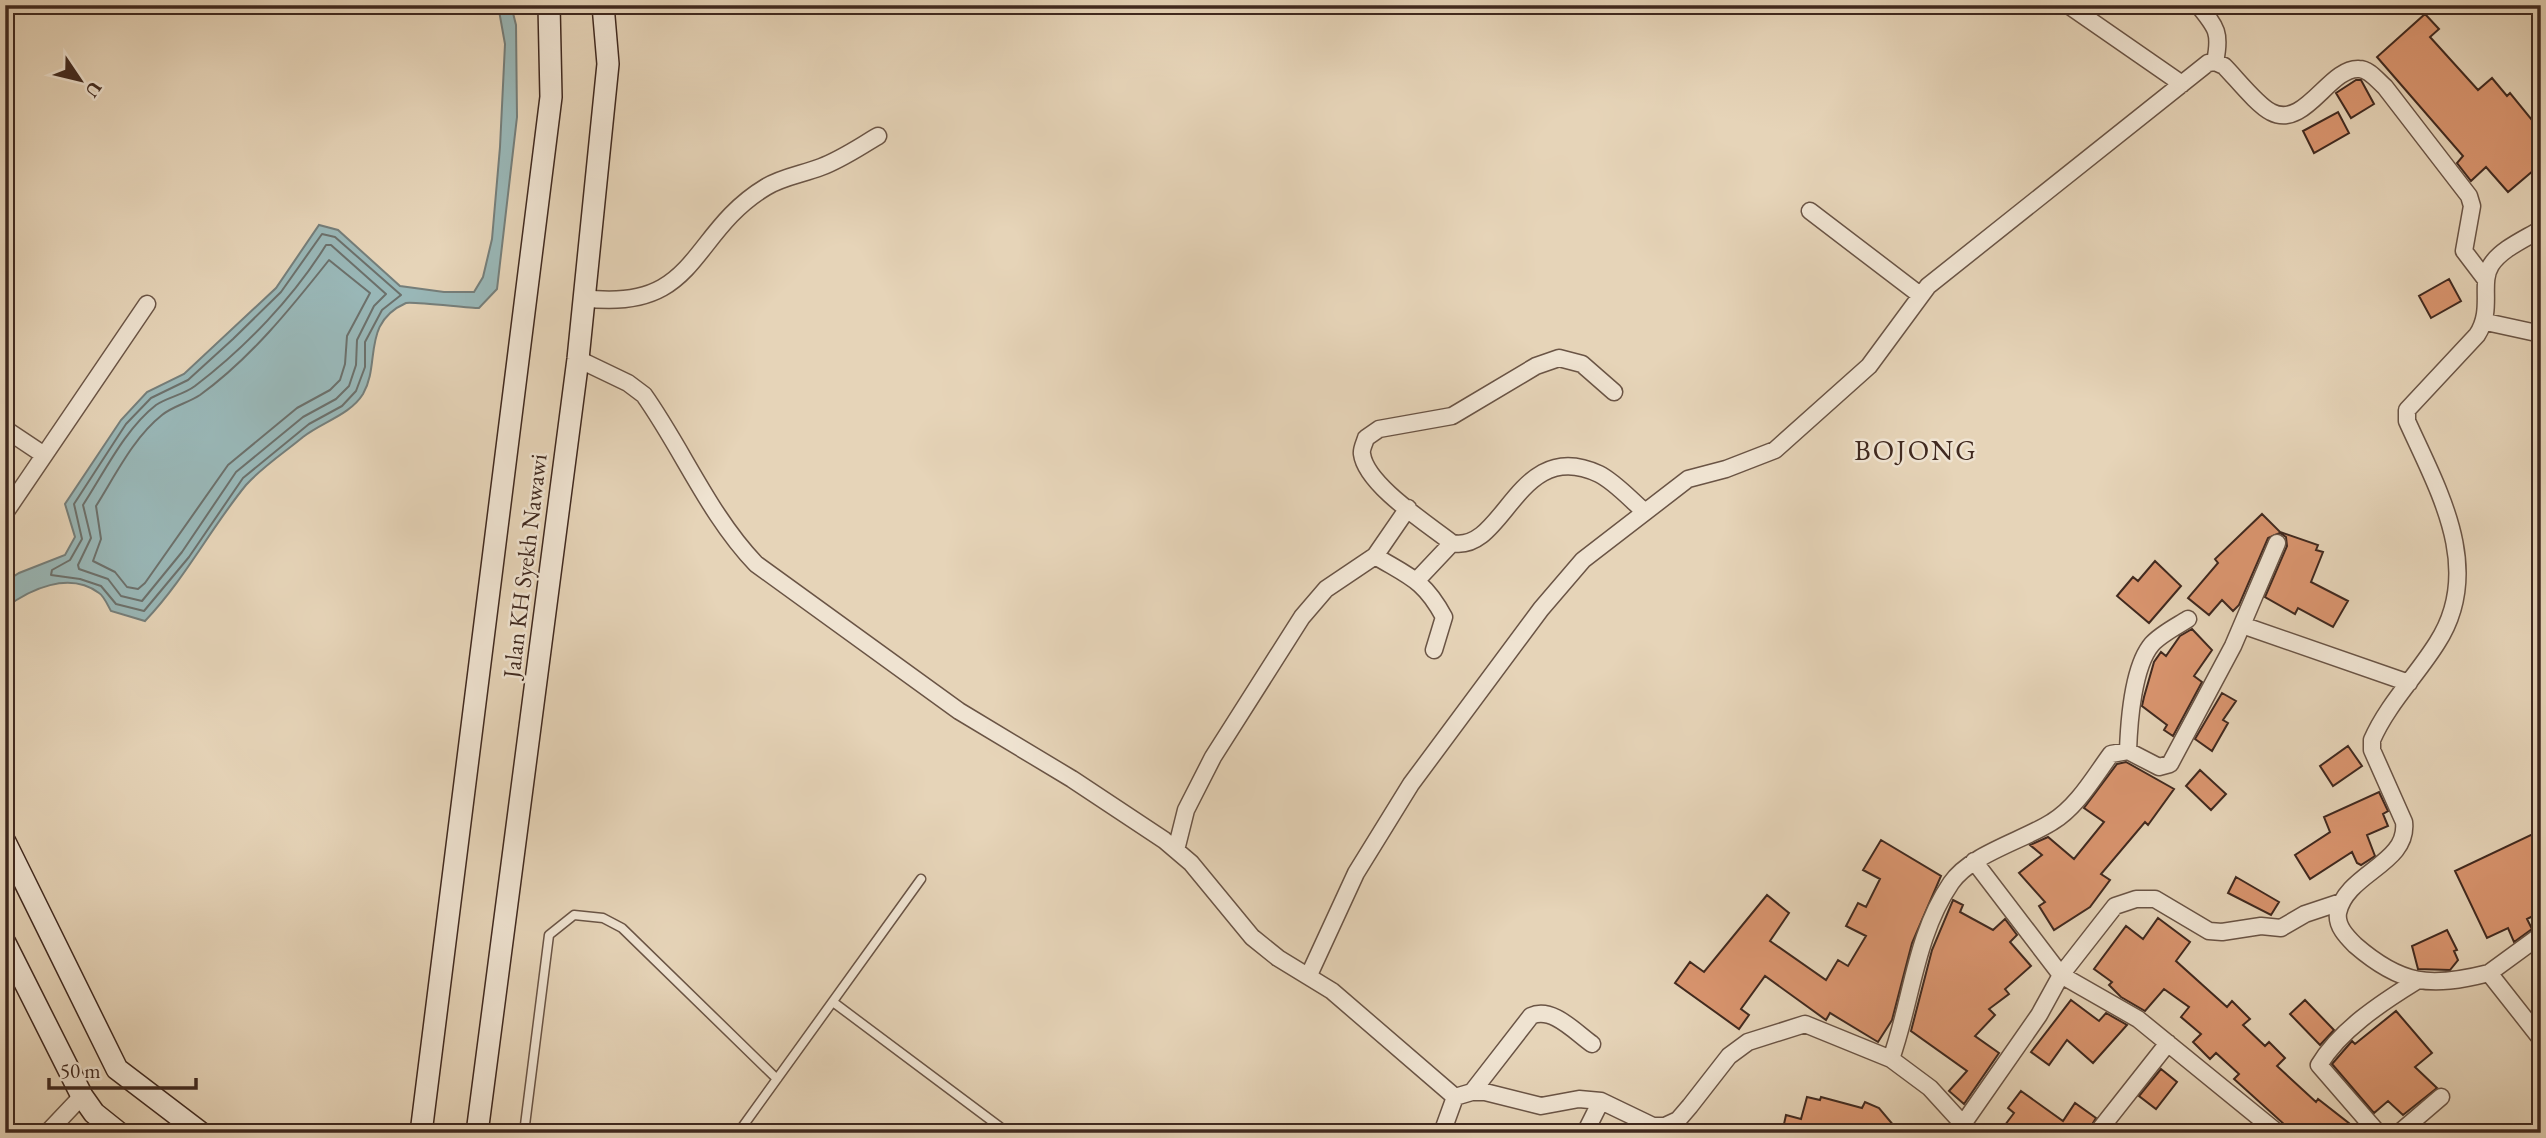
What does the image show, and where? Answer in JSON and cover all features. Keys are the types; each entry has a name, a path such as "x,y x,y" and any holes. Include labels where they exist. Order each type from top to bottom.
{"main road":[{"name":"Jalan KH Syekh Nawawi","path":"421,1133 551,97 549,5"},
{"name":"Jalan KH Syekh Nawawi","path":"477,1133 578,359 608,64 603,5"},
{"path":"5,842 117,1069 201,1133"},
{"path":"5,943 82,1096 94,1113 118,1133"}],"street":[{"path":"2067,5 2182,83"},
{"path":"2198,5 2213,22 2220,38 2215,62"},
{"path":"1309,975 1356,873 1392,813 1458,717 1541,609 1583,560 1688,479 1726,469 1774,450 1869,366 1920,295 1948,270 2208,63 2215,62 2224,66 2270,112 2285,116 2299,111 2348,70 2360,68 2369,72 2385,87 2469,196 2472,206 2464,251 2486,280"},
{"path":"583,298 622,300 650,296 665,288 678,279 720,229 765,188 843,158 878,136"},
{"path":"1810,211 1920,295"},
{"path":"2541,229 2502,253 2490,266 2486,280 2486,321 2477,335 2407,410 2407,421 2446,508 2459,558 2454,603 2444,628 2372,740 2372,750 2404,822 2406,835 2399,848 2351,888 2341,902 2337,918 2345,936 2380,967 2415,982 2452,983 2489,973 2541,935"},
{"path":"5,513 147,304"},
{"path":"2486,321 2541,334"},
{"path":"1614,391 1582,364 1559,358 1535,366 1452,416 1379,429 1366,438 1362,453 1370,473 1452,543 1469,544 1488,528 1515,497 1549,468 1570,464 1601,475 1645,512"},
{"path":"578,359 628,383 643,394 721,520 756,564 958,711 1072,779 1176,850 1207,881 1252,937 1278,958 1332,991 1455,1097"},
{"path":"5,429 44,455"},
{"path":"1176,850 1186,810 1213,757 1302,617 1326,589 1375,556 1408,508"},
{"path":"1418,579 1452,543"},
{"path":"1891,1059 1926,929 1952,881 1974,861 2054,821 2078,798 2111,754 2128,751 2159,767 2170,764 2242,625 2277,543"},
{"path":"1375,556 1418,579 1444,617 1434,650"},
{"path":"2128,751 2129,722 2141,663 2152,644 2188,619"},
{"path":"2242,625 2409,683"},
{"path":"1974,861 2061,975 2138,1019 2277,1133"},
{"path":"1455,1097 1472,1092 1541,1106 1579,1099 1601,1101 1653,1126 1665,1126 1678,1120 1728,1056 1748,1042 1772,1032 1805,1024 1891,1059 1930,1088 1967,1128 2039,1015 2061,975 2115,906 2136,899 2155,899 2209,931 2222,932 2261,926 2281,928 2305,914 2341,902"},
{"path":"2489,973 2541,1039"},
{"path":"2378,1133 2319,1065 2354,1027 2415,982"},
{"path":"1472,1092 1531,1016 1541,1012 1550,1014 1592,1044"},
{"path":"2097,1133 2168,1043"},
{"path":"47,1133 82,1096"},
{"path":"1442,1133 1455,1097"},
{"path":"2399,1133 2441,1097"},
{"path":"1584,1133 1601,1101"},
{"path":"1678,1120 1689,1133"}],"lane":[{"path":"738,1133 921,879"},
{"path":"524,1133 549,935 574,915 603,918 622,928 777,1079"},
{"path":"833,1002 1007,1133"}],"water":[{"path":"498,5 511,5 516,25 517,117 497,289 479,308 406,303 392,311 377,332 371,370 363,394 351,407 303,437 252,478 173,588 145,621 111,611 99,593 75,583 38,589 5,608 5,582 19,573 65,555 75,537 65,504 121,420 147,392 184,374 276,288 319,225 338,230 400,286 444,292 474,292 483,277 492,239 500,147 505,44"}],"building":[{"path":"2425,14 2439,29 2430,37 2478,90 2492,78 2507,96 2510,93 2541,131 2541,164 2508,192 2486,167 2471,181 2457,163 2463,156 2377,57"},
{"path":"2356,80 2361,80 2374,104 2351,118 2336,93"},
{"path":"2338,112 2349,133 2314,153 2303,131"},
{"path":"2449,279 2461,301 2431,318 2419,296"},
{"path":"2262,514 2280,532 2318,545 2316,550 2323,552 2311,582 2348,601 2333,627 2298,608 2295,614 2265,597 2287,546 2286,537 2280,533 2268,538 2239,605 2233,611 2222,600 2209,615 2188,598 2218,563 2215,559"},
{"path":"2155,561 2181,586 2149,623 2117,596 2133,577 2138,581"},
{"path":"2192,629 2212,650 2194,676 2202,682 2173,736 2164,730 2167,725 2142,706 2154,662 2161,652 2166,656 2180,636"},
{"path":"2222,693 2236,701 2223,720 2228,723 2212,751 2195,739"},
{"path":"2348,746 2362,766 2333,786 2320,766"},
{"path":"2126,762 2174,789 2148,825 2145,822 2101,874 2110,880 2090,907 2054,930 2039,906 2045,902 2019,873 2042,855 2030,845 2048,837 2074,859 2104,822 2084,808 2117,764"},
{"path":"2200,770 2226,794 2211,810 2186,786"},
{"path":"2379,792 2388,811 2383,814 2388,826 2367,835 2375,856 2361,865 2357,863 2352,852 2310,879 2295,855 2330,832 2324,817"},
{"path":"2535,833 2541,846 2541,912 2527,919 2532,929 2514,942 2508,928 2487,938 2455,871"},
{"path":"1881,840 1941,876 1912,943 1892,1020 1878,1042 1830,1013 1826,1020 1765,976 1741,1009 1749,1015 1739,1029 1675,983 1690,962 1704,972 1767,895 1789,913 1770,941 1826,980 1838,960 1848,966 1866,936 1846,926 1858,903 1866,907 1880,879 1863,870"},
{"path":"2236,877 2279,902 2271,915 2228,893"},
{"path":"1953,900 1963,905 1960,912 1993,930 2005,919 2017,935 2010,942 2031,966 2005,989 2009,994 1989,1009 1995,1015 1975,1036 1999,1053 1964,1104 1949,1091 1967,1071 1911,1031 1932,950"},
{"path":"2158,918 2190,942 2176,961 2227,1007 2232,1001 2250,1019 2243,1025 2265,1046 2269,1042 2285,1058 2277,1066 2316,1102 2318,1099 2350,1124 2343,1133 2288,1133 2285,1125 2234,1079 2239,1074 2216,1053 2210,1059 2193,1042 2201,1034 2181,1017 2189,1007 2164,989 2145,1011 2121,997 2109,985 2112,982 2094,969 2126,926 2143,939"},
{"path":"2447,930 2457,950 2454,951 2458,960 2450,970 2418,969 2412,946"},
{"path":"2071,1000 2099,1021 2106,1013 2127,1025 2093,1063 2067,1040 2049,1065 2031,1052"},
{"path":"2305,1000 2334,1030 2320,1045 2290,1014"},
{"path":"2396,1011 2432,1053 2415,1067 2437,1088 2403,1115 2388,1101 2374,1113 2332,1064 2352,1041 2355,1044"},
{"path":"2161,1069 2177,1082 2156,1109 2139,1096"},
{"path":"2021,1091 2063,1121 2075,1103 2096,1118 2087,1133 1999,1133 2014,1113 2008,1108"},
{"path":"1807,1097 1820,1100 1821,1097 1862,1108 1865,1102 1879,1108 1900,1133 1782,1133 1786,1115 1801,1119"}],"district":[{"name":"BOJONG","path":"1916,450"}]}
